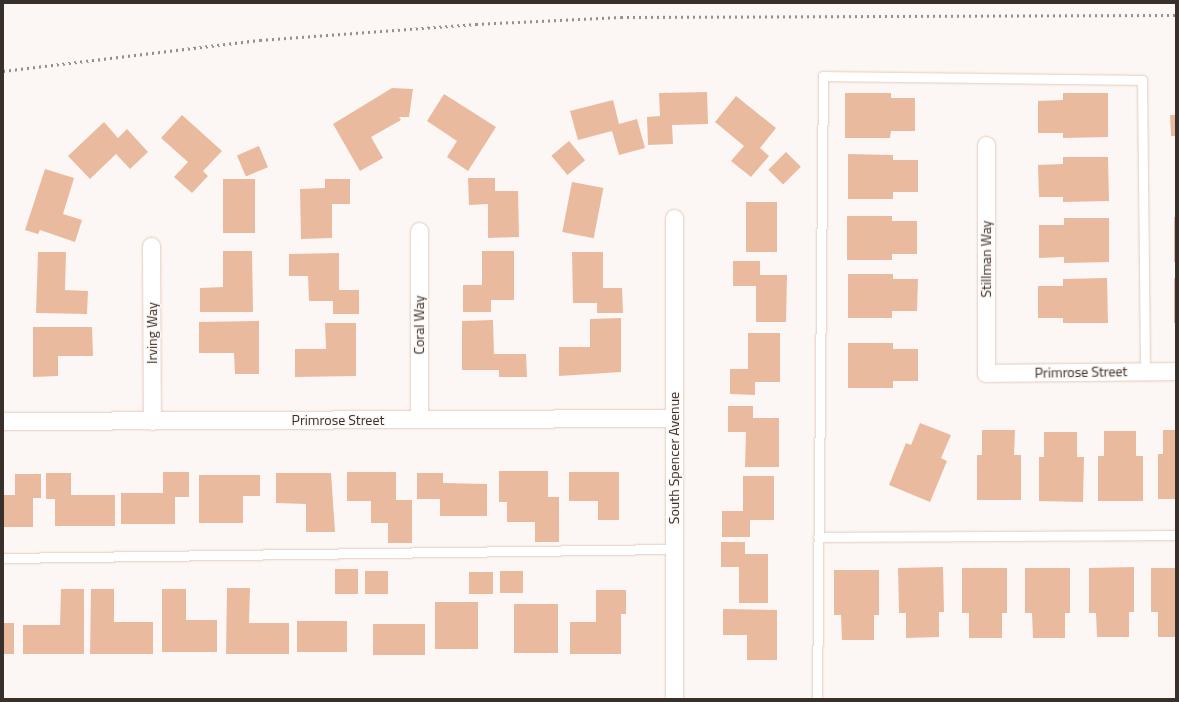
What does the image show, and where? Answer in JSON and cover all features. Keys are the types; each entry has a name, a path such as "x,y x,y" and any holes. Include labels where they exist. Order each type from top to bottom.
{"street":[{"name":"Stillman Way","path":"986,145 986,373"},
{"name":"South Spencer Avenue","path":"674,218 674,699"},
{"name":"Coral Way","path":"419,231 419,419"},
{"name":"Irving Way","path":"151,246 152,420"},
{"name":"Primrose Street","path":"986,373 1176,370"},
{"name":"Primrose Street","path":"3,421 674,418"}],"lane":[{"path":"816,699 823,76 1142,80 1146,371"},
{"path":"818,537 1176,535"},
{"path":"3,558 674,549"}],"building":[{"path":"392,88 413,89 409,117 399,117 401,120 371,137 383,158 360,171 333,124"},
{"path":"707,92 708,124 672,125 673,144 648,145 647,117 660,116 659,93"},
{"path":"845,93 891,93 891,98 915,98 915,131 891,131 890,138 845,138"},
{"path":"1063,93 1108,93 1108,137 1063,138 1063,133 1038,133 1038,101 1063,100"},
{"path":"444,94 496,127 468,171 447,157 457,141 427,121"},
{"path":"736,96 776,128 760,148 769,156 751,177 731,161 744,146 715,122"},
{"path":"613,100 619,124 637,119 645,148 619,155 612,131 578,140 570,111"},
{"path":"182,115 222,151 203,171 208,176 192,193 174,177 188,162 161,138"},
{"path":"1170,115 1176,115 1176,136 1171,136"},
{"path":"104,122 118,138 127,129 148,152 130,169 116,154 90,179 68,156"},
{"path":"569,141 585,160 567,175 551,156"},
{"path":"259,146 268,167 246,177 237,155"},
{"path":"786,152 801,167 783,185 768,170"},
{"path":"848,154 893,155 893,160 918,160 918,192 893,192 893,199 848,199"},
{"path":"1063,157 1108,157 1109,201 1063,202 1063,197 1039,197 1038,165 1063,164"},
{"path":"1176,157 1176,202 1175,202"},
{"path":"45,169 74,178 63,214 82,220 75,242 40,230 38,234 25,230"},
{"path":"468,178 495,178 495,191 518,191 519,237 488,238 488,204 469,205"},
{"path":"223,179 255,179 255,233 223,233"},
{"path":"325,179 350,179 350,204 332,204 332,238 301,239 300,189 325,188"},
{"path":"572,182 603,188 594,238 562,232"},
{"path":"746,202 777,202 777,252 746,252"},
{"path":"847,216 892,216 892,221 917,221 917,254 892,254 892,260 847,260"},
{"path":"1174,217 1176,217 1176,262 1174,262"},
{"path":"1064,218 1109,218 1109,262 1064,263 1064,257 1039,258 1039,225 1064,225"},
{"path":"223,251 252,251 253,312 200,312 200,288 223,287"},
{"path":"482,251 514,251 514,300 491,300 491,312 463,312 463,285 482,285"},
{"path":"38,252 66,252 65,290 88,291 87,314 36,313"},
{"path":"572,252 603,252 603,288 622,288 623,313 597,313 597,303 573,303"},
{"path":"339,253 339,290 359,290 359,314 333,314 333,301 309,301 308,276 289,276 289,254"},
{"path":"733,261 760,261 760,275 787,275 786,322 756,322 756,286 733,286"},
{"path":"848,274 893,274 893,279 918,279 917,311 892,311 892,318 848,318"},
{"path":"1107,278 1108,323 1063,323 1063,318 1038,318 1038,286 1063,286 1063,279"},
{"path":"1174,278 1176,278 1176,323 1174,323"},
{"path":"621,318 621,372 559,376 559,347 590,347 590,319"},
{"path":"493,320 494,354 526,354 527,377 499,377 499,370 462,370 462,321"},
{"path":"259,321 259,374 235,374 234,353 199,353 199,322"},
{"path":"325,323 356,323 356,376 295,377 295,349 326,349"},
{"path":"33,327 92,327 93,356 58,356 58,376 33,377"},
{"path":"748,333 780,333 780,382 755,382 755,395 730,394 730,369 748,369"},
{"path":"848,343 893,343 893,349 918,349 918,381 893,381 893,388 848,388"},
{"path":"728,406 753,406 753,418 779,418 779,467 745,467 746,432 728,432"},
{"path":"920,423 951,435 941,458 947,461 930,502 889,485 906,443 911,445"},
{"path":"982,430 1015,430 1014,455 1021,455 1021,500 977,500 977,455 982,455"},
{"path":"1163,430 1176,430 1176,499 1158,499 1158,454 1163,454"},
{"path":"1104,431 1136,431 1136,456 1143,456 1143,501 1098,501 1098,456 1104,456"},
{"path":"1044,432 1077,432 1077,457 1084,457 1083,502 1039,501 1039,457 1044,457"},
{"path":"499,471 548,471 548,497 559,497 559,542 535,542 535,522 507,522 507,502 499,502"},
{"path":"163,472 189,472 189,497 175,497 175,524 121,524 121,493 163,493"},
{"path":"347,472 396,472 396,500 412,500 412,543 388,543 388,523 371,523 371,501 347,501"},
{"path":"569,472 619,472 619,520 598,520 598,501 569,501"},
{"path":"46,473 71,473 71,495 115,495 115,526 55,526 55,499 46,499"},
{"path":"276,473 331,473 335,532 306,532 306,504 276,503"},
{"path":"417,473 443,473 443,483 487,484 487,516 440,516 440,499 417,499"},
{"path":"15,474 41,474 41,498 33,498 33,527 3,527 3,495 15,495"},
{"path":"199,475 260,475 260,496 243,496 243,523 199,523"},
{"path":"743,476 774,476 774,520 750,520 750,537 722,537 722,511 743,511"},
{"path":"721,542 745,542 745,554 768,554 768,603 739,603 739,567 721,567"},
{"path":"943,567 944,612 939,612 939,637 906,638 906,613 899,613 898,568"},
{"path":"1134,567 1134,612 1129,612 1129,637 1097,637 1096,613 1089,613 1089,568"},
{"path":"962,568 1007,568 1007,613 1002,613 1002,638 969,638 969,613 962,613"},
{"path":"1025,568 1070,568 1070,613 1065,613 1065,638 1033,638 1032,613 1025,613"},
{"path":"1151,568 1176,568 1176,637 1158,637 1158,612 1151,612"},
{"path":"335,569 358,569 358,594 335,594"},
{"path":"834,570 879,570 879,615 874,615 874,640 842,640 841,615 834,615"},
{"path":"365,571 388,571 388,594 365,594"},
{"path":"500,571 523,571 523,593 500,593"},
{"path":"469,572 493,572 493,594 469,594"},
{"path":"227,588 250,588 249,623 289,623 289,654 226,654"},
{"path":"61,589 84,589 84,654 23,654 23,625 60,625"},
{"path":"91,589 114,589 114,622 153,622 153,654 90,654"},
{"path":"162,589 186,589 186,620 217,620 217,652 162,652"},
{"path":"596,590 626,590 626,614 621,614 621,654 570,654 570,622 596,622"},
{"path":"435,602 478,602 478,649 435,649"},
{"path":"514,604 558,604 558,653 514,653"},
{"path":"723,609 777,610 777,660 747,660 747,635 723,635"},
{"path":"297,621 347,621 347,652 297,652"},
{"path":"3,623 14,623 14,654 3,654"},
{"path":"373,624 425,624 425,655 373,655"}],"railway":[{"path":"3,71 260,40 476,24 621,17 1176,15"}]}
